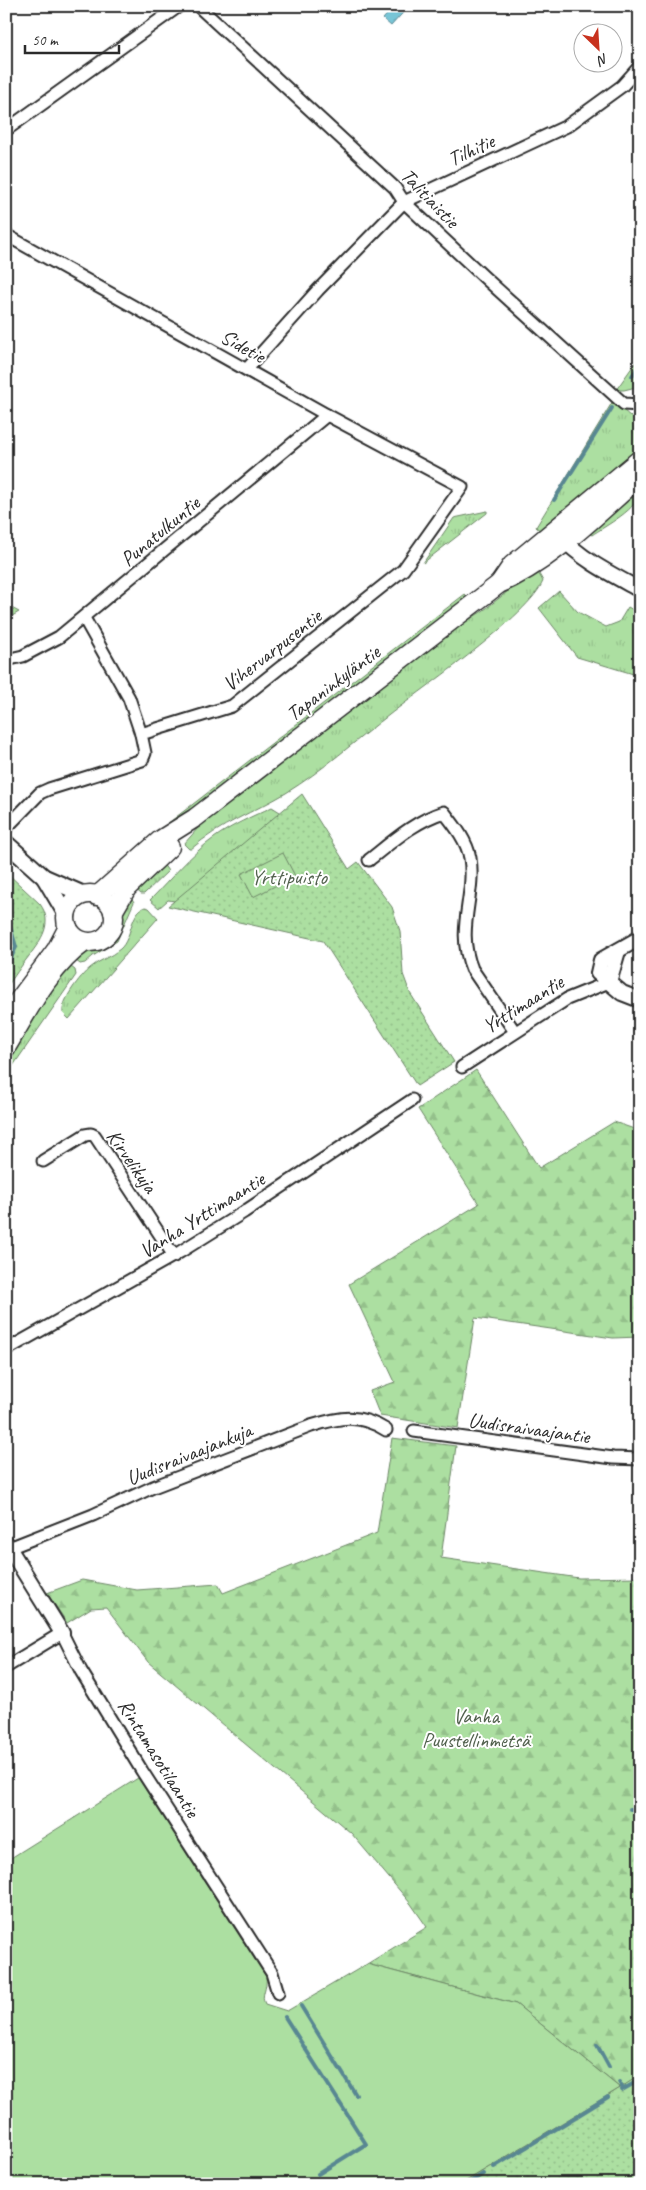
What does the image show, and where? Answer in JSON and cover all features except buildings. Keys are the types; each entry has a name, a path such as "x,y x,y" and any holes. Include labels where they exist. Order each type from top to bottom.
{"main road":[{"name":"Tapaninkyläntie","path":"561,536 640,459"},
{"name":"Tapaninkyläntie","path":"91,895 160,840 194,818 499,584 512,566 561,536 640,477"},
{"name":"Tapaninkyläntie","path":"114,912 127,888 168,849 194,818"},
{"path":"6,843 44,877 73,935 86,942"},
{"path":"6,1048 43,987 70,954 86,942 98,941 108,935 114,924 114,912 109,904 44,877"},
{"path":"6,1017 56,950 71,905 91,895"}],"street":[{"path":"6,130 179,6"},
{"name":"Talitiaistie","path":"198,6 395,188 404,202 484,277 624,404 640,405"},
{"name":"Tilhitie","path":"247,369 318,290 404,202 567,126 622,86 640,66"},
{"name":"Sidetie","path":"6,235 327,415 462,488"},
{"name":"Punatulkuntie","path":"6,660 41,647 60,637 327,415"},
{"name":"Vihervarpusentie","path":"141,734 232,706 403,570 462,488"},
{"path":"561,536 598,568 640,590"},
{"path":"6,828 40,793 48,788 142,760 145,753 130,698 84,618"},
{"path":"370,860 413,826 430,816 444,812 460,833 470,858 464,938 467,958 472,969 515,1032"},
{"path":"640,938 602,960 598,973 622,993 640,1000"},
{"name":"Yrttimaantie","path":"462,1067 567,998 609,982"},
{"name":"Vanha Yrttimaantie","path":"6,1350 174,1256 244,1212 412,1100"},
{"name":"Kirvelikuja","path":"43,1161 85,1135 91,1134 94,1136 174,1256"},
{"name":"Uudisraivaajankuja","path":"8,1545 93,1515 153,1487 303,1429 336,1419 358,1418 386,1430"},
{"name":"Uudisraivaajantie","path":"414,1431 613,1458 640,1459"},
{"name":"Rintamasotilaantie","path":"8,1545 62,1633 81,1671 142,1771 272,1973 278,1993"},
{"path":"6,1667 62,1633"}],"green space":[{"path":"640,356 640,386 616,390"},
{"path":"613,401 631,417 640,421 640,450 543,533 536,527"},
{"path":"640,491 634,504 628,510 613,522 592,535 590,534 599,523"},
{"path":"487,511 487,513 423,563 454,518"},
{"path":"536,569 543,581 534,595 518,612 474,651 325,766 286,793 225,825 191,849 184,844 205,820 453,630 484,610"},
{"path":"559,591 578,612 606,627 619,622 628,607 640,614 640,676 577,657 539,608"},
{"path":"465,594 469,598 170,828 167,824"},
{"path":"6,605 19,612 7,619 9,627 6,628"},
{"name":"Yrttipuisto","path":"302,794 349,869 358,862 392,907 400,931 403,974 410,993 454,1062 417,1086 323,941 168,906"},
{"path":"272,807 280,812 292,825 175,901 168,900 159,908 150,900 189,860 214,838"},
{"path":"283,853 295,876 253,897 241,874"},
{"path":"163,864 168,871 144,894 141,894 133,887"},
{"path":"6,872 40,904 46,918 46,925 41,938 6,988"},
{"path":"131,897 134,902 117,941 85,963 80,964 75,960 87,949 102,946 114,937 120,924 120,915"},
{"path":"145,907 149,908 158,918 69,1019 63,1013 63,1008 72,989 90,968 124,945 136,914"},
{"path":"66,963 75,970 76,975 6,1076 6,1054"},
{"path":"476,1070 539,1168 614,1122 640,1131 640,1337 613,1338 475,1318 458,1428 380,1416 370,1391 395,1382 349,1284 479,1204 418,1109"},
{"name":"Vanha Puustellinmetsä","path":"392,1438 456,1446 441,1558 579,1578 640,1577 640,2184 620,2088 516,2004 367,1964 427,1927 411,1904 351,1833 148,1662 106,1607 91,1608 67,1623 47,1593 82,1580 137,1590 218,1584 223,1593 377,1533"},
{"path":"138,1778 266,1977 263,1997 265,2004 287,2011 367,1964 516,2004 620,2088 461,2184 6,2184 6,1861"},
{"path":"640,2075 640,2184 461,2184 620,2088"}],"water":[{"path":"395,6 409,6 391,26 383,19"}],"waterway":[{"path":"632,376 640,365"},
{"path":"554,500 612,408"},
{"path":"6,923 10,926 16,947 6,969"},
{"path":"630,1809 640,1809"},
{"path":"301,2006 356,2095"},
{"path":"285,2017 366,2144 318,2174"},
{"path":"597,2045 609,2067"},
{"path":"622,2090 640,2080"},
{"path":"619,2082 623,2089"},
{"path":"494,2167 608,2097"},
{"path":"467,2184 483,2174"}]}
